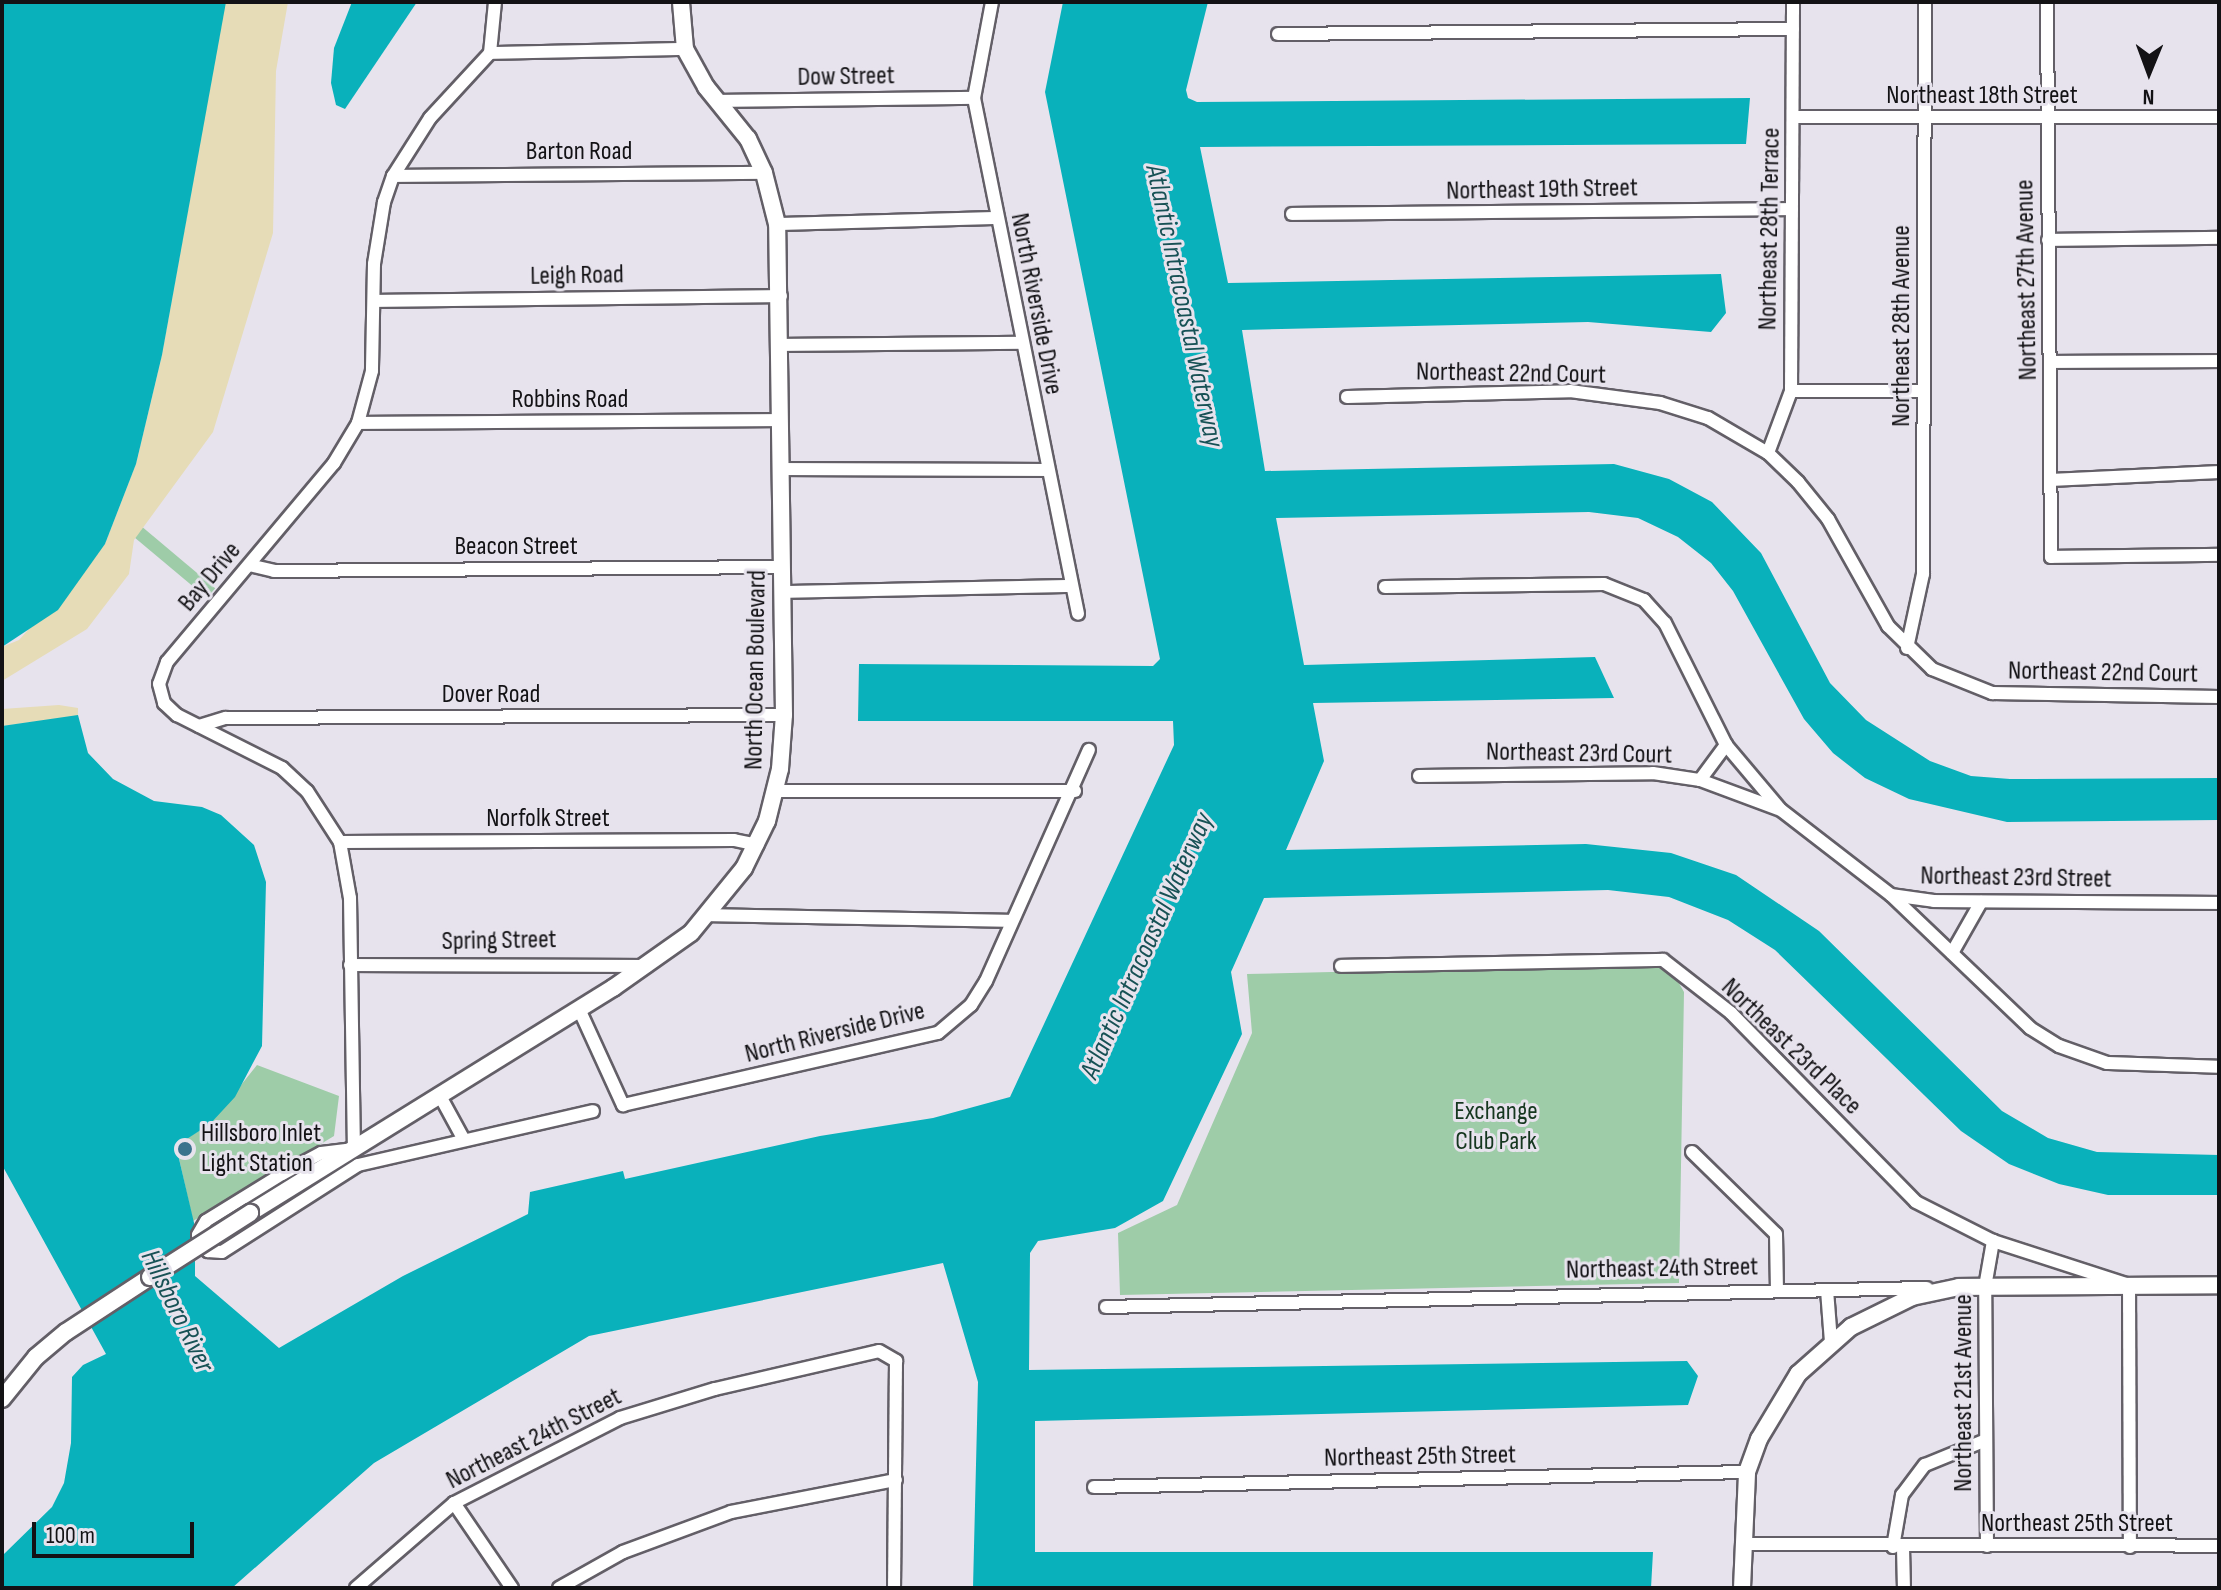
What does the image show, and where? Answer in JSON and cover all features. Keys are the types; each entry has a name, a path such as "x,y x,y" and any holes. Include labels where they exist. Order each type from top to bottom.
{"main road":[{"name":"North Ocean Boulevard","path":"2,1399 36,1357 66,1332 250,1213 647,966 708,915 757,845 776,791 784,715 781,296 777,224 764,173 748,139 685,49 681,2"},
{"name":"Northeast 24th Street","path":"1959,1287 2219,1285"},
{"path":"1742,1588 1747,1472 1773,1409 1831,1342 1881,1310 1959,1287"}],"street":[{"path":"495,2 490,53 685,49"},
{"name":"North Riverside Drive","path":"992,2 974,98 1019,343 1078,614"},
{"name":"Northeast 28th Terrace","path":"1768,453 1791,391 1793,2"},
{"name":"Northeast 28th Avenue","path":"1907,648 1923,574 1925,2"},
{"name":"Northeast 27th Avenue","path":"2047,2 2051,557 2219,555"},
{"path":"1278,34 1793,29"},
{"name":"Bay Drive","path":"354,1149 350,898 340,842 307,791 282,768 199,726 164,703 159,684 167,662 334,463 358,423 372,371 376,235 393,176 430,118 490,53"},
{"name":"Dow Street","path":"719,101 974,98"},
{"name":"Northeast 18th Street","path":"1793,117 2219,117"},
{"name":"Barton Road","path":"393,176 764,173"},
{"name":"Northeast 19th Street","path":"1292,214 1792,209"},
{"path":"777,224 997,218"},
{"path":"2048,240 2219,238"},
{"name":"Leigh Road","path":"375,301 781,296"},
{"path":"780,345 1019,343"},
{"path":"2050,362 2219,361"},
{"name":"Northeast 22nd Court","path":"1347,397 1570,391 1645,401 1708,418 1768,453 1828,519 1880,613 1907,648 1932,669 1992,693 2219,697"},
{"path":"1791,391 1924,391"},
{"name":"Robbins Road","path":"358,423 781,420"},
{"path":"782,469 1047,470"},
{"path":"2051,480 2219,472"},
{"name":"Beacon Street","path":"249,565 274,571 783,567"},
{"name":"Northeast 23rd Street","path":"1385,587 1572,582 1626,591 1665,623 1726,745 1781,810 1891,895 1981,902 2219,903"},
{"path":"783,592 1072,586"},
{"name":"Dover Road","path":"199,726 226,718 784,715"},
{"path":"1700,780 1726,745"},
{"name":"North Riverside Drive","path":"579,1009 623,1105 938,1033 971,1005 1075,791 1089,750"},
{"name":"Northeast 23rd Court","path":"1419,776 1623,772 1700,780 1781,810"},
{"path":"776,791 1075,791"},
{"name":"Norfolk Street","path":"340,842 734,840 757,845"},
{"path":"1891,895 2030,1028 2059,1046 2107,1063 2219,1067"},
{"path":"1952,953 1981,902"},
{"path":"708,915 1012,921"},
{"name":"Northeast 23rd Place","path":"1341,966 1663,960 1731,1013 1916,1202 1993,1241 2129,1285"},
{"name":"Spring Street","path":"350,965 647,966"},
{"path":"440,1096 464,1140"},
{"path":"354,1149 321,1153 282,1174 206,1221 198,1235 208,1251 222,1252 358,1165 593,1111"},
{"path":"1692,1152 1776,1234 1777,1290"},
{"name":"Northeast 21st Avenue","path":"1987,1546 1985,1287 1993,1241"},
{"path":"2129,1285 2130,1547"},
{"name":"Northeast 24th Street","path":"1106,1307 1959,1287"},
{"path":"1827,1290 1831,1342"},
{"name":"Northeast 24th Street","path":"356,1588 454,1503 620,1418 715,1389 879,1351 896,1361 896,1480"},
{"path":"1904,1588 1898,1548 1902,1495 1925,1465 1986,1440"},
{"name":"Northeast 25th Street","path":"1094,1487 1747,1472"},
{"path":"559,1588 623,1552 731,1512 896,1480 894,1588"},
{"path":"454,1503 512,1588"},
{"name":"Northeast 25th Street","path":"1743,1544 1898,1548 2219,1546"}],"green space":[{"path":"134,520 215,588 207,598 126,530"},
{"name":"Exchange Club Park","path":"1668,964 1684,992 1679,1283 1120,1295 1118,1233 1177,1205 1252,1033 1247,974"},
{"path":"257,1065 339,1096 334,1136 193,1221 176,1145 210,1124"}],"sand":[{"path":"225,2 288,2 276,71 273,233 213,432 134,540 129,574 87,629 2,681 2,647 19,640 105,544 136,464 162,355"},
{"path":"59,705 78,708 78,716 2,726 2,709"}],"water":[{"path":"2,2 226,2 162,355 136,464 105,544 58,610 2,647"},
{"path":"352,2 417,2 345,109 336,105 331,83 334,48"},
{"path":"1063,2 1208,2 1186,90 1188,98 1197,102 1750,98 1746,144 1200,147 1228,283 1721,274 1726,313 1711,332 1588,322 1242,330 1265,471 1614,464 1669,479 1712,502 1761,553 1830,683 1866,720 1930,761 1971,776 2010,779 2219,778 2219,820 2007,822 1909,799 1865,778 1833,753 1804,719 1733,591 1711,563 1678,537 1638,518 1589,512 1276,518 1304,665 1595,657 1614,698 1313,703 1324,761 1286,850 1586,844 1671,853 1736,875 1819,931 2002,1111 2048,1138 2097,1152 2219,1155 2219,1195 2108,1195 2059,1184 2009,1164 1961,1131 1775,950 1728,920 1669,897 1608,890 1264,898 1231,972 1242,1034 1163,1201 1115,1228 1038,1241 1030,1253 1029,1370 1687,1361 1698,1376 1688,1405 1035,1421 1035,1552 1653,1552 1651,1588 973,1588 978,1382 943,1263 589,1336 374,1463 232,1588 2,1588 4,1554 52,1507 64,1483 71,1443 72,1377 83,1365 106,1354 2,1165 2,726 78,715 88,753 113,779 154,801 202,807 221,815 254,845 266,882 262,1046 235,1097 210,1124 176,1146 195,1227 195,1276 279,1348 403,1276 528,1214 530,1192 623,1171 625,1179 820,1136 933,1118 1010,1097 1174,745 1173,721 858,721 859,664 1153,666 1160,659 1045,92"}],"place":[{"name":"Hillsboro Inlet Light Station","path":"185,1149"}],"water label":[{"name":"Atlantic Intracoastal Waterway","path":"1184,306"},
{"name":"Atlantic Intracoastal Waterway","path":"1147,946"},
{"name":"Hillsboro River","path":"177,1311"}]}
